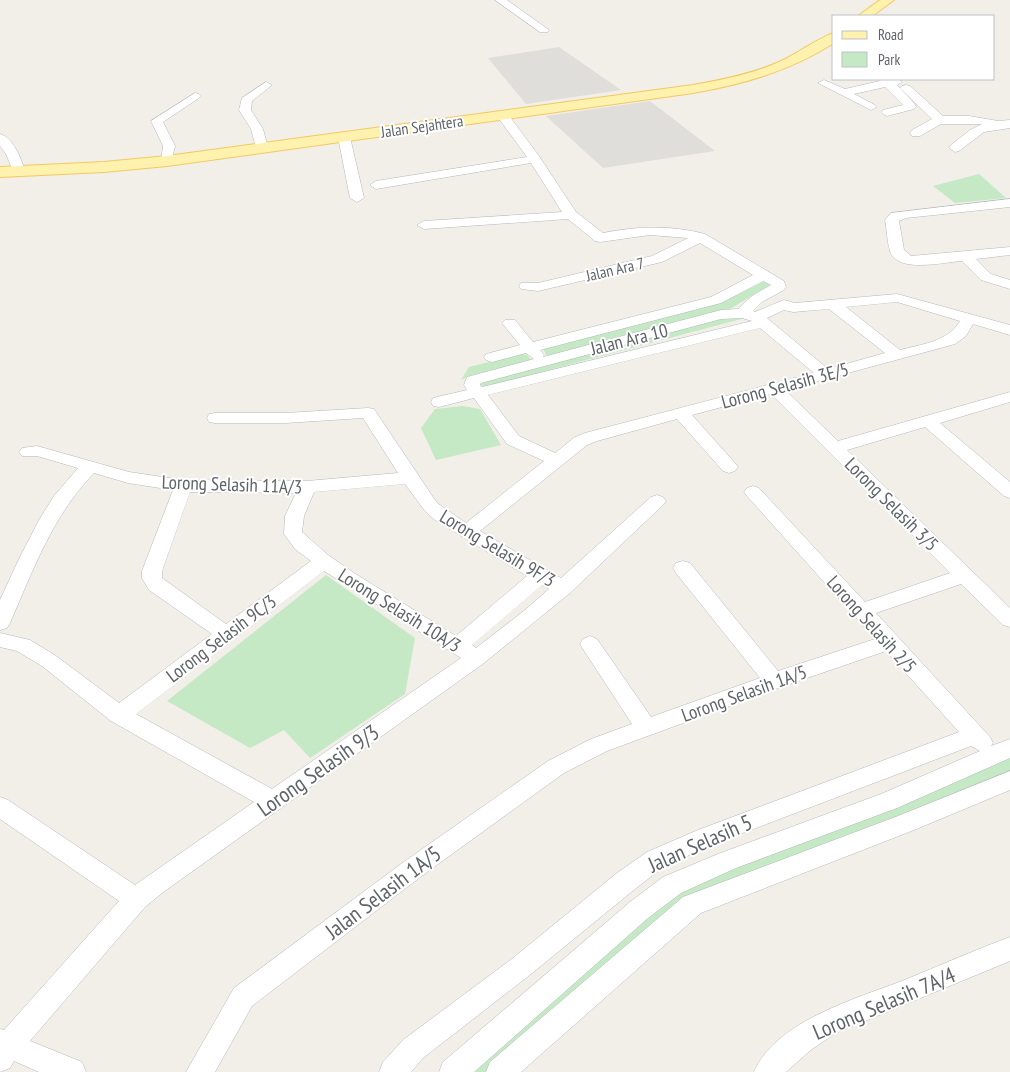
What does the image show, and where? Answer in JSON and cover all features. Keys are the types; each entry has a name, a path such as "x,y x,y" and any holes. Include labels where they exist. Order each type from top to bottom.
{"main road":[{"path":"866,15 888,0"},
{"name":"Jalan Sejahtera","path":"0,172 104,167 167,161 503,116 693,88 749,78 791,63 832,38"}],"street":[{"path":"500,0 544,30"},
{"path":"833,80 824,82 871,107"},
{"path":"844,93 891,80"},
{"path":"887,112 910,107 891,80"},
{"path":"891,80 940,120"},
{"path":"262,148 257,129 245,110 246,100 266,85"},
{"path":"167,161 170,146 157,121 195,96"},
{"path":"503,116 535,159 572,215 600,238 652,229 681,232 700,237 776,281 779,287 757,299 742,313"},
{"path":"955,148 976,130 1008,118"},
{"path":"916,133 927,125 940,120 991,123"},
{"path":"344,137 357,198"},
{"path":"0,138 12,153 19,171"},
{"path":"376,185 535,159"},
{"path":"1010,203 896,216 892,220 897,252 901,257 908,260 919,261 1010,251"},
{"path":"424,225 572,215"},
{"name":"Jalan Ara 7","path":"526,286 538,287 657,259 700,237"},
{"path":"965,256 986,277 1010,285"},
{"path":"492,357 716,300 765,274"},
{"path":"556,460 513,440 476,387 761,320 784,304 793,308 897,298 1010,330"},
{"path":"832,304 897,355"},
{"name":"Jalan Ara 10","path":"439,402 540,361 721,315 742,313 761,320"},
{"name":"Lorong Selasih 3E/5","path":"466,532 581,441 950,341 961,333 969,318"},
{"path":"761,320 825,374"},
{"path":"510,323 540,361"},
{"name":"Lorong Selasih 3/5","path":"774,388 965,575 1003,603 1010,620"},
{"path":"835,448 1010,398"},
{"name":"Lorong Selasih 9F/3","path":"215,418 285,418 368,412 431,507 466,532 563,588"},
{"path":"681,413 729,467"},
{"path":"928,421 1008,488"},
{"name":"Lorong Selasih 11A/3","path":"28,452 37,451 89,468 128,477 183,486 307,487 410,478"},
{"path":"0,623 30,556 64,494 74,481 89,468"},
{"path":"183,486 152,571 152,578 156,585 226,634"},
{"name":"Lorong Selasih 10A/3","path":"307,487 294,520 294,535 298,541 323,562 478,658"},
{"name":"Lorong Selasih 2/5","path":"753,492 975,735 1001,751"},
{"name":"Lorong Selasih 9/3","path":"3,1049 136,899 153,884 478,658 563,588 657,501"},
{"name":"Lorong Selasih 9C/3","path":"119,715 323,562"},
{"path":"684,568 774,681"},
{"path":"457,646 541,575"},
{"path":"861,611 965,575"},
{"path":"0,640 23,644 49,661 119,715 272,801"},
{"name":"Lorong Selasih 1A/5","path":"599,745 774,681 889,642"},
{"path":"590,644 647,728"},
{"name":"Jalan Selasih 5","path":"393,1072 413,1049 522,966 626,880 656,859 715,833 975,735"},
{"name":"Jalan Selasih 1A/5","path":"200,1072 242,998 414,868 548,772 584,751 599,745"},
{"name":"Jalan Selasih 5","path":"453,1072 639,910 672,885 727,861 889,801 1001,751"},
{"path":"500,1072 692,905 906,823 1010,780"},
{"path":"0,807 136,899"},
{"name":"Lorong Selasih 7A/4","path":"768,1072 783,1054 827,1024 1010,949"},
{"path":"3,1049 72,1072"}],"shaded area":[{"path":"559,47 621,90 526,104 488,58"},
{"path":"650,101 715,151 603,168 546,116"}],"green space":[{"path":"979,174 1006,198 955,203 933,186"},
{"path":"766,280 773,283 730,309 547,356 543,349 721,303"},
{"path":"729,316 745,318 484,387 478,384 482,380"},
{"path":"521,354 527,355 531,360 472,375 461,380 469,367"},
{"path":"463,406 480,409 501,445 436,460 421,428 435,409"},
{"path":"326,575 415,638 405,694 310,758 284,730 250,748 167,701"},
{"path":"1010,748 1010,780 692,905 500,1072 453,1072 639,910"}]}
